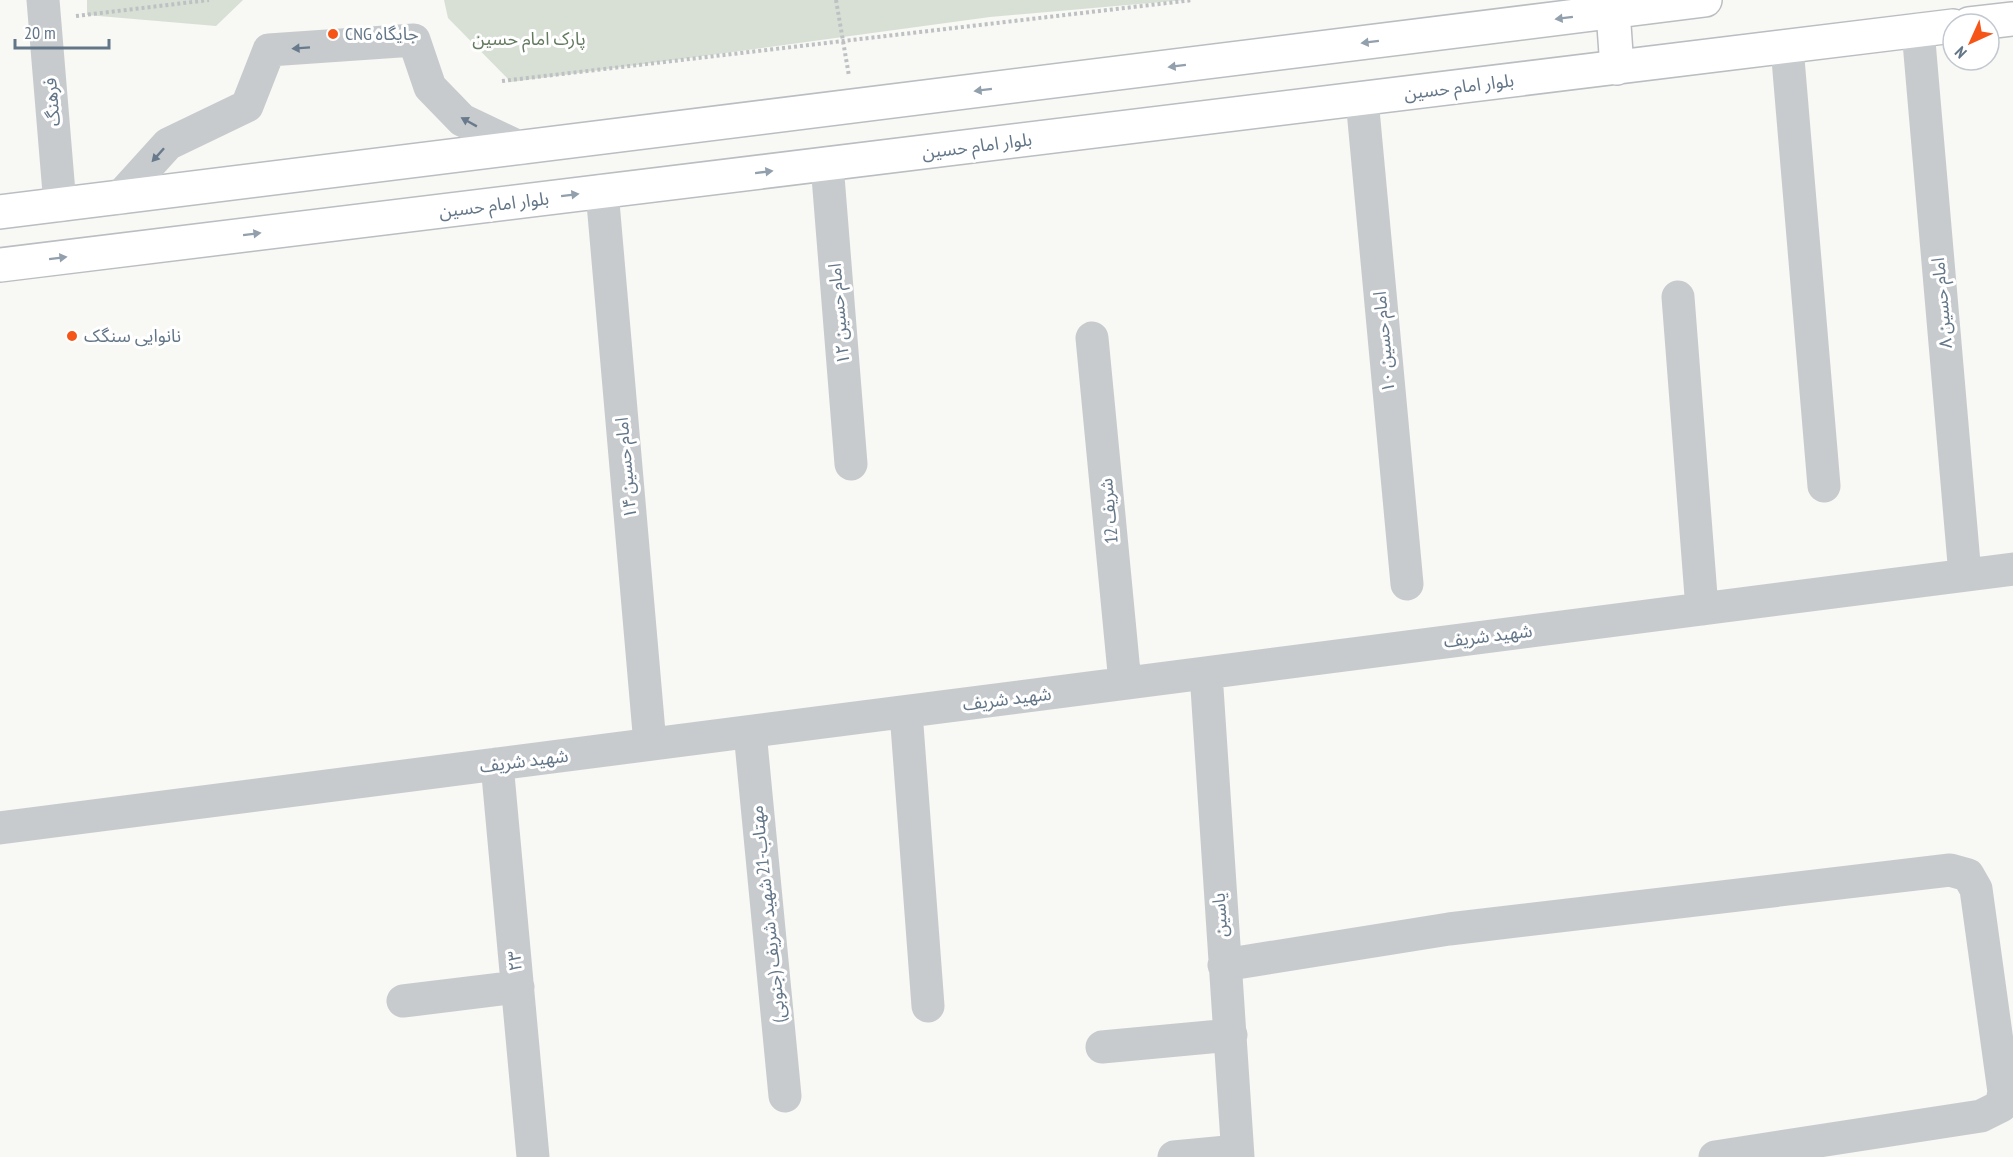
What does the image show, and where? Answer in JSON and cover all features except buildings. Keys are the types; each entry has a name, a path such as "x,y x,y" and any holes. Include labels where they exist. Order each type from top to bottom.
{"main road":[{"path":"0,212 854,106 1614,6 1705,0"},
{"path":"1614,6 1617,68"},
{"name":"بلوار امام حسین","path":"0,265 1941,27"}],"street":[{"name":"فرهنگ","path":"44,10 60,205"},
{"name":"امام حسین ۸","path":"1918,30 1965,575"},
{"path":"119,198 168,144 247,106 269,50 414,39 430,87 462,120 521,148"},
{"path":"1787,46 1824,486"},
{"name":"امام حسین ۱۰","path":"1362,99 1407,584"},
{"name":"امام حسین ۱۲","path":"827,164 851,464"},
{"name":"امام حسین ۱۴","path":"602,192 650,744"},
{"path":"1678,297 1702,609"},
{"name":"شریف 12","path":"1092,338 1125,683"},
{"name":"شهید شریف","path":"0,828 2013,569"},
{"name":"یاسین","path":"1206,673 1237,1154"},
{"path":"906,712 928,1006"},
{"name":"مهتاب-21 شهید شریف (جنوبی)","path":"750,732 785,1096"},
{"name":"۲۳","path":"497,764 533,1157"},
{"path":"1224,965 1449,929 1950,870 1968,875 1976,889 2004,1092 2001,1106 1981,1116 1715,1157"},
{"path":"403,1001 518,987"},
{"path":"1102,1047 1231,1035"},
{"path":"1174,1157 1237,1154"}],"path":[{"path":"44,10 209,0"},
{"path":"836,0 854,106"},
{"path":"502,81 1193,0"}],"green space":[{"path":"87,0 243,0 216,26 87,15"},
{"name":"پارک امام حسین","path":"444,0 1185,0 990,17 511,82 448,18"}],"place":[{"name":"CNG جایگاه","path":"333,34"},
{"name":"نانوایی سنگک","path":"72,336"}]}
